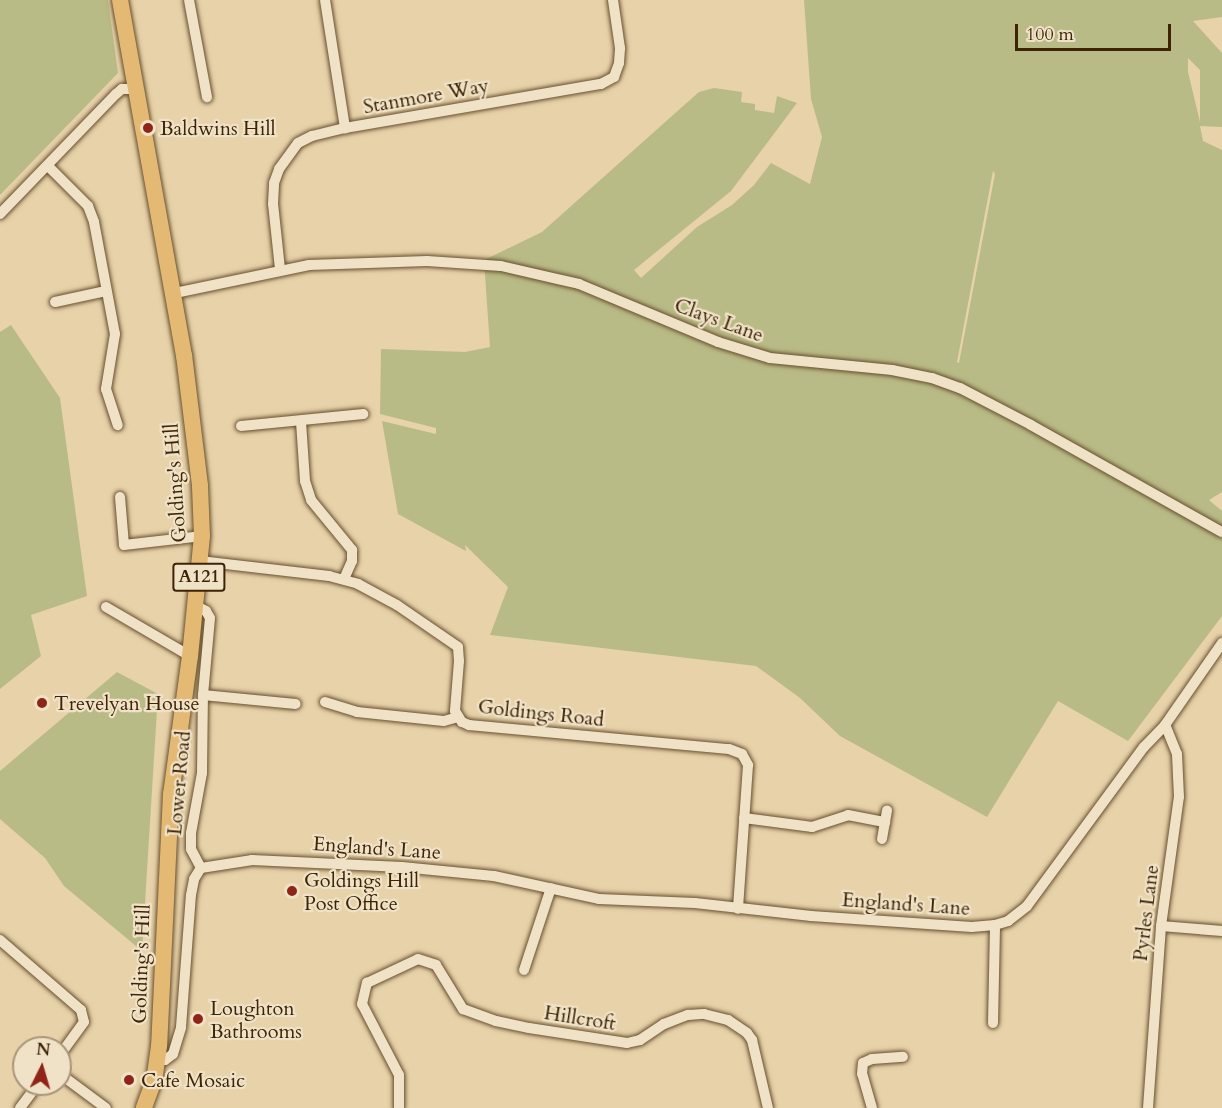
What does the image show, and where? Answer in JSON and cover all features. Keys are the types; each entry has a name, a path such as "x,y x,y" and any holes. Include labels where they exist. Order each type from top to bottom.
{"main road":[{"name":"Golding's Hill","path":"120,0 175,293 200,486 202,536 190,656 171,794 157,1059 154,1080 144,1108"}],"street":[{"path":"189,0 207,97"},
{"path":"325,0 345,128"},
{"name":"Stanmore Way","path":"280,269 273,204 274,183 279,169 298,143 312,136 345,128 601,84 614,77 619,63 620,48 613,0"},
{"path":"0,214 116,94 123,89 135,89"},
{"path":"48,166 88,206 94,222 114,334 106,389 118,425"},
{"name":"Clays Lane","path":"175,293 280,269 309,265 427,261 501,266 579,284 718,342 770,358 892,370 932,378 960,388 1222,532"},
{"path":"55,302 106,291"},
{"path":"241,426 301,422 363,414"},
{"path":"301,422 305,481 311,500 352,549 352,561 344,579"},
{"path":"120,496 124,545 202,536"},
{"name":"Goldings Road","path":"200,561 344,579 397,605 458,647 455,703 462,723 480,727 736,750 746,759 748,765 738,909"},
{"name":"Lower Road","path":"196,606 206,611 210,618 203,695 202,773 191,833 192,849 201,868"},
{"path":"106,607 190,656"},
{"name":"England's Lane","path":"201,868 252,860 313,861 476,873 599,899 694,903 811,916 972,927 995,926 1008,921 1027,906 1143,747 1165,725 1222,643"},
{"path":"203,695 296,704"},
{"path":"325,702 357,712 444,721 458,717"},
{"name":"Pyrles Lane","path":"1148,1108 1161,926 1179,798 1177,754 1165,725"},
{"path":"882,839 887,810"},
{"path":"744,818 812,827 848,815 885,822"},
{"path":"157,1059 165,1060 173,1054 181,1027 191,895 194,879 201,868"},
{"path":"524,970 551,888"},
{"path":"993,1023 995,926"},
{"path":"1161,926 1222,931"},
{"path":"0,940 81,1010 84,1022 72,1038"},
{"name":"Hillcroft","path":"399,1108 399,1075 362,1009 367,983 418,959 436,965 463,1009 496,1021 528,1028 627,1043 640,1040 664,1024 688,1015 716,1016 737,1025 752,1040 768,1108"},
{"path":"872,1108 862,1074 863,1063 872,1059 903,1057"},
{"path":"72,1083 106,1108"}],"green space":[{"path":"0,0 108,0 118,73 0,195"},
{"path":"804,0 1222,0 1222,17 1193,21 1222,53 1222,127 1200,126 1203,141 1222,150 1222,492 1209,500 1222,511 1222,616 1128,741 1058,701 987,817 840,736 800,698 756,666 490,635 508,587 465,545 466,551 398,514 382,421 436,434 436,428 380,414 381,349 465,352 490,347 484,260 542,232 699,92 714,88 742,92 741,102 755,104 755,110 774,113 777,96 797,103 731,191 634,270 641,278 697,227 732,205 754,185 771,163 810,184 822,137 811,99","holes":["1188,58 1200,70 1200,122 1188,72","993,171 995,174 959,363 957,362"]},
{"path":"11,325 60,398 87,596 31,615 41,656 0,689 0,332"},
{"path":"117,672 158,694 142,951 64,886 45,858 0,819 0,771"}],"place":[{"name":"Baldwins Hill","path":"148,128"},
{"name":"Trevelyan House","path":"42,703"},
{"name":"Goldings Hill Post Office","path":"292,891"},
{"name":"Loughton Bathrooms","path":"198,1019"},
{"name":"Cafe Mosaic","path":"129,1080"}]}
